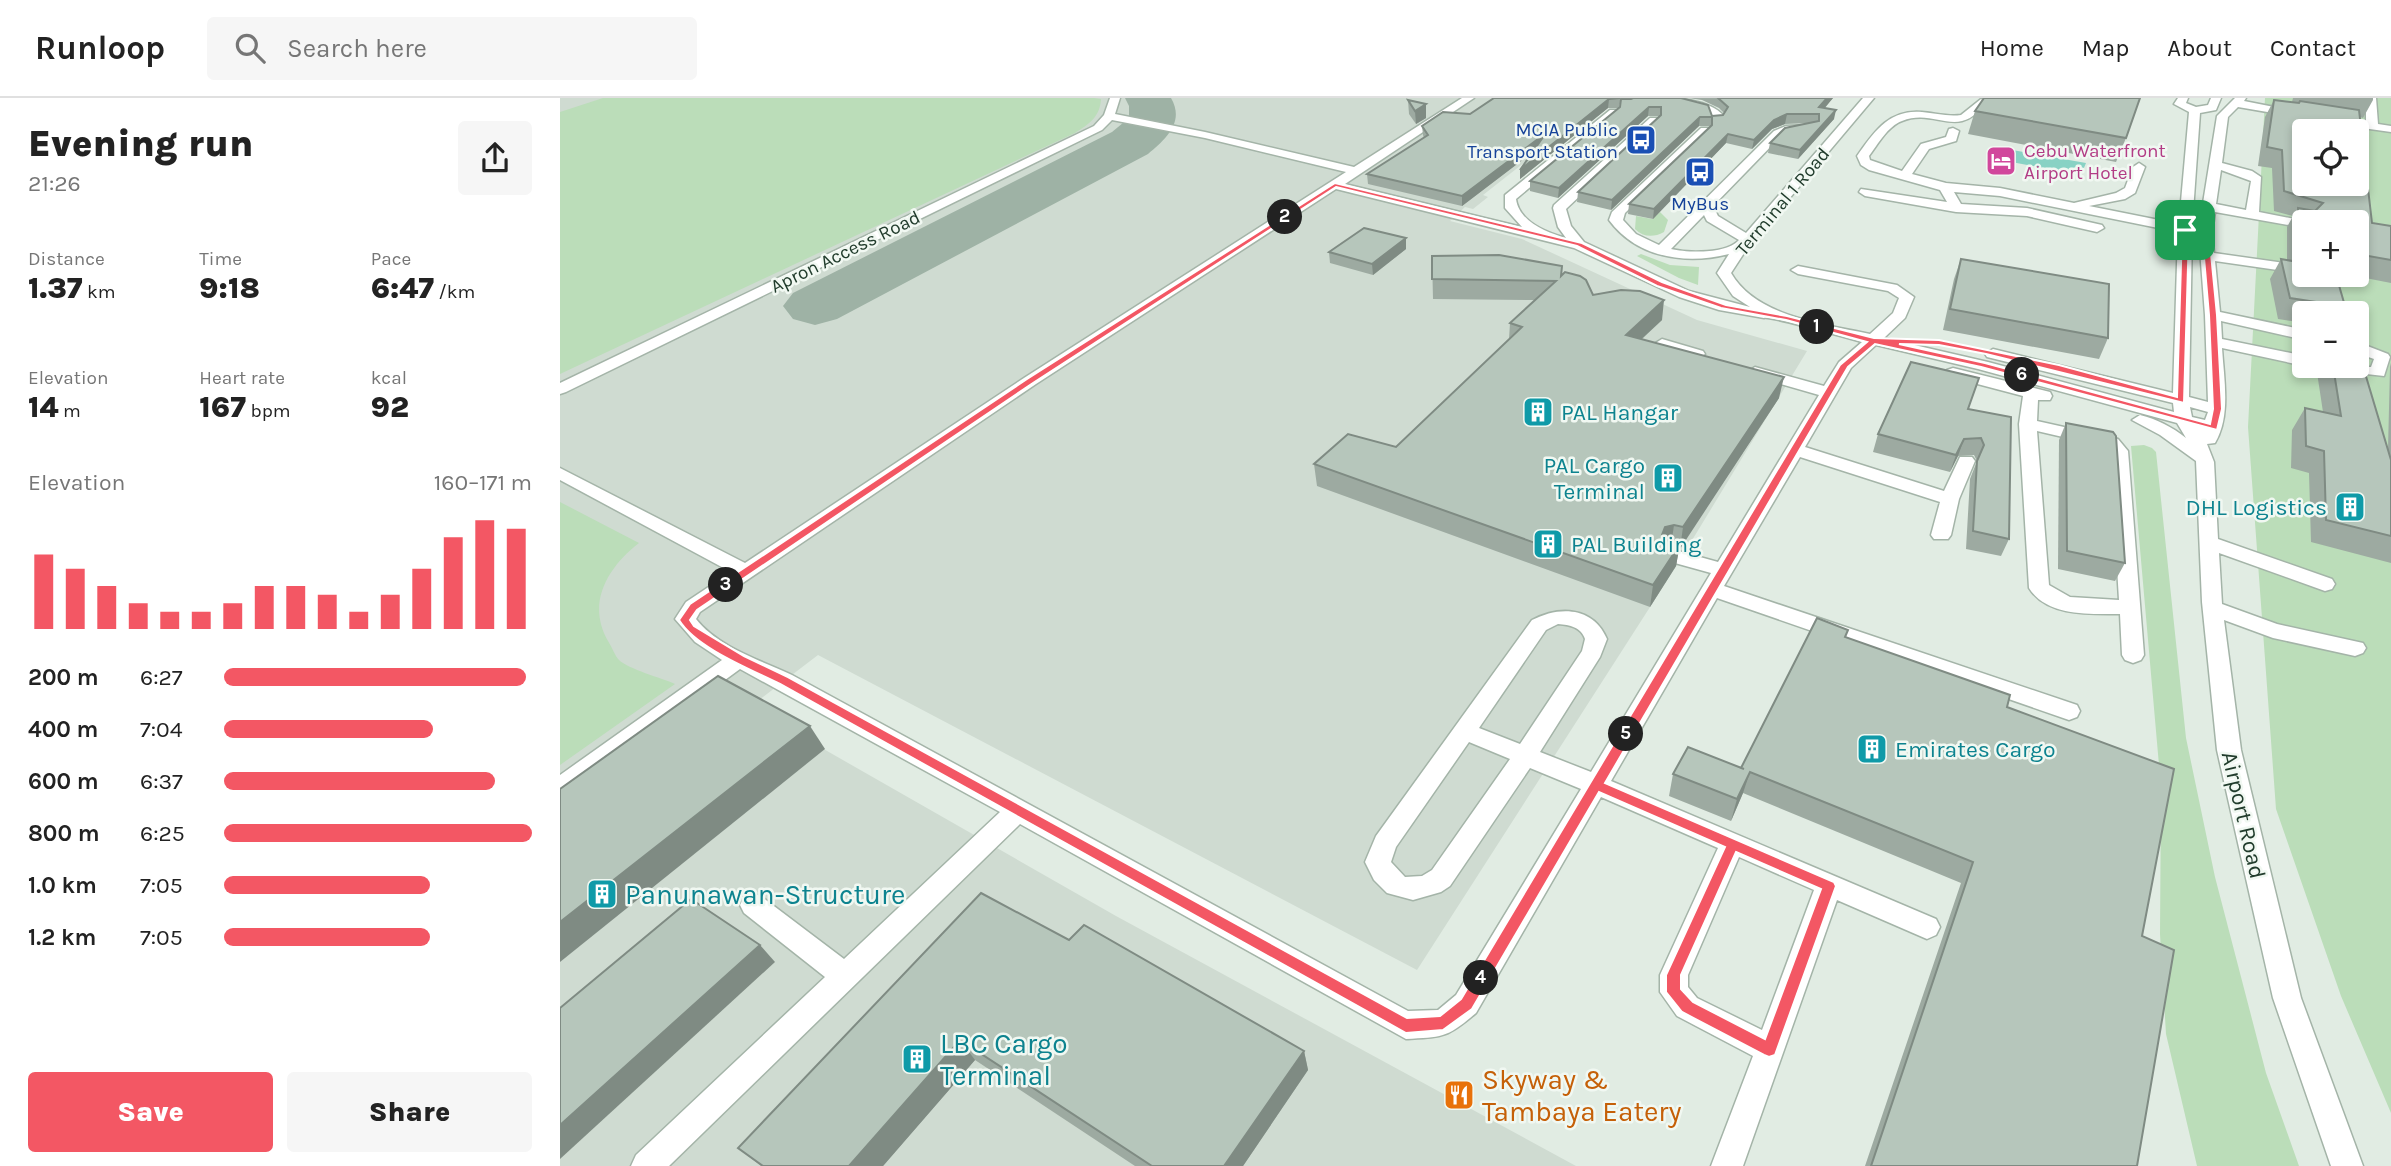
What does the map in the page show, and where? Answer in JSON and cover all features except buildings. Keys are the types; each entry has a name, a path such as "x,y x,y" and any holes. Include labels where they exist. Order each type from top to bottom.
{"street":[{"path":"1115,98 1109,116 1205,135 1356,171"},
{"path":"1469,98 1030,381 694,607 685,620 690,629 1406,1025 1443,1023 1466,1004 1844,365 1900,315 1907,296 1892,288 1798,270"},
{"path":"1661,98 1712,110 1718,116 1619,212 1616,220 1622,230 1637,241 1685,256 1701,256 1743,244"},
{"name":"Terminal 1 Road","path":"1869,98 1743,244 1724,273 1728,284 1739,294 1787,318 1873,341 1996,368 2184,422 2214,428"},
{"path":"2183,98 2180,104 2195,110 2212,108 2216,98"},
{"path":"2371,98 2372,127"},
{"path":"1665,111 1677,101"},
{"path":"2239,101 2318,118 2391,129"},
{"name":"Airport Road","path":"2239,101 2223,117 2205,233 2213,315 2217,409 2204,457 2213,608 2229,750 2287,998 2347,1166"},
{"path":"1981,102 1973,115 1967,118 1902,116 1893,121 1863,156 1865,162 1873,167 1945,187 2000,192 2205,233"},
{"name":"Airport Road","path":"2195,110 2185,230 2181,401 2184,422 2204,457"},
{"path":"1541,234 1516,215 1509,205 1510,198 1614,112"},
{"name":"Apron Access Road","path":"560,389 1057,150 1098,128 1109,116"},
{"path":"1579,245 1565,227 1559,208 1654,120"},
{"path":"1662,250 1778,133 1786,129 1811,127"},
{"path":"1825,129 1840,132"},
{"path":"1905,176 1925,147 1952,139 1954,131"},
{"path":"2216,164 2248,174 2257,180 2252,213"},
{"path":"2064,205 2099,201 2132,190 2139,167"},
{"path":"1335,185 1579,245 1684,294 1724,307 1787,318"},
{"path":"1945,187 1956,208"},
{"path":"1865,191 1956,208 2026,212 2096,228"},
{"path":"1707,206 1712,218 1743,244"},
{"path":"2210,207 2292,221"},
{"path":"2208,256 2292,268"},
{"path":"2213,315 2292,332"},
{"name":"Terminal 1 Road","path":"1873,341 1939,342 2059,368 2217,409"},
{"name":"Terminal 1 Road","path":"1873,341 1959,375 2149,423 2204,457"},
{"path":"2214,342 2292,358"},
{"path":"1662,344 1713,359"},
{"path":"2369,352 2382,357 2378,373 2369,372"},
{"path":"1739,367 1829,393"},
{"path":"2032,393 2028,407 2028,424 2039,588 2049,598 2066,604 2130,607"},
{"path":"2028,424 2112,443 2119,451 2133,655"},
{"path":"1793,449 1950,499"},
{"path":"1941,536 1950,499 1966,461"},
{"path":"560,472 746,572"},
{"path":"2209,542 2325,584"},
{"path":"1671,555 1717,580 2069,710"},
{"path":"2213,608 2273,631 2356,648"},
{"path":"1555,617 1583,622 1594,632 1595,645 1525,756 1441,878 1421,889 1398,887 1388,881 1381,872 1378,862 1380,852 1464,731 1539,625 1555,617"},
{"path":"560,788 740,659"},
{"path":"1464,731 1597,785 1927,927"},
{"path":"648,1166 1017,811"},
{"path":"1732,844 1674,975 1674,992 1687,1007 1769,1049"},
{"path":"1727,1166 1829,886"},
{"path":"753,905 846,976"}],"shaded area":[{"path":"560,98 1565,98 1543,148 1483,195 1488,197 1473,209 1465,207 1450,221 1522,239 1697,320 1807,351 1677,565 1417,970 818,655 750,707 1116,916 1576,1166 560,1166"}],"green space":[{"path":"603,98 1101,99 1096,115 1075,133 560,374 560,112"},
{"path":"2265,98 2391,98 2391,1113 2341,996 2276,809 2248,427"},
{"path":"1660,212 1668,220 1664,232 1648,236 1635,229 1636,216 1652,219"},
{"path":"1641,254 1670,265 1699,267 1698,285 1637,256"},
{"path":"2144,445 2156,452 2186,738 2215,877 2266,1073 2299,1166 2197,1166 2166,1034 2160,934 2161,788 2131,446"},
{"path":"560,502 639,543 618,563 604,587 599,613 602,627 619,660 637,670 675,684 560,765"}],"water":[{"path":"2012,150 2086,163 2081,175 2006,161"}],"taxiway":[{"path":"815,306 1130,143 1151,124 1154,112 1148,98"}],"place":[{"name":"MCIA Public Transport Station","path":"1641,140"},
{"name":"Cebu Waterfront Airport Hotel","path":"2001,161"},
{"name":"MyBus","path":"1700,172"},
{"name":"PAL Hangar","path":"1538,412"},
{"name":"PAL Cargo Terminal","path":"1668,478"},
{"name":"DHL Logistics","path":"2350,507"},
{"name":"PAL Building","path":"1548,544"},
{"name":"Emirates Cargo","path":"1872,749"},
{"name":"Panunawan-Structure","path":"602,894"},
{"name":"LBC Cargo Terminal","path":"917,1059"},
{"name":"Skyway & Tambaya Eatery","path":"1459,1095"}],"route":[{"path":"2185,230 2181,401 2059,368 1939,342 1873,341 1787,318 1724,307 1660,284 1579,245 1335,185 1030,381 694,607 685,620 690,629 740,659 1406,1025 1443,1023 1466,1004 1597,785 1732,844 1674,975 1674,992 1687,1007 1769,1049 1829,886 1597,785 1844,365 1873,341 1982,365 2214,428 2217,409 2213,315 2205,233 2185,230"}]}
